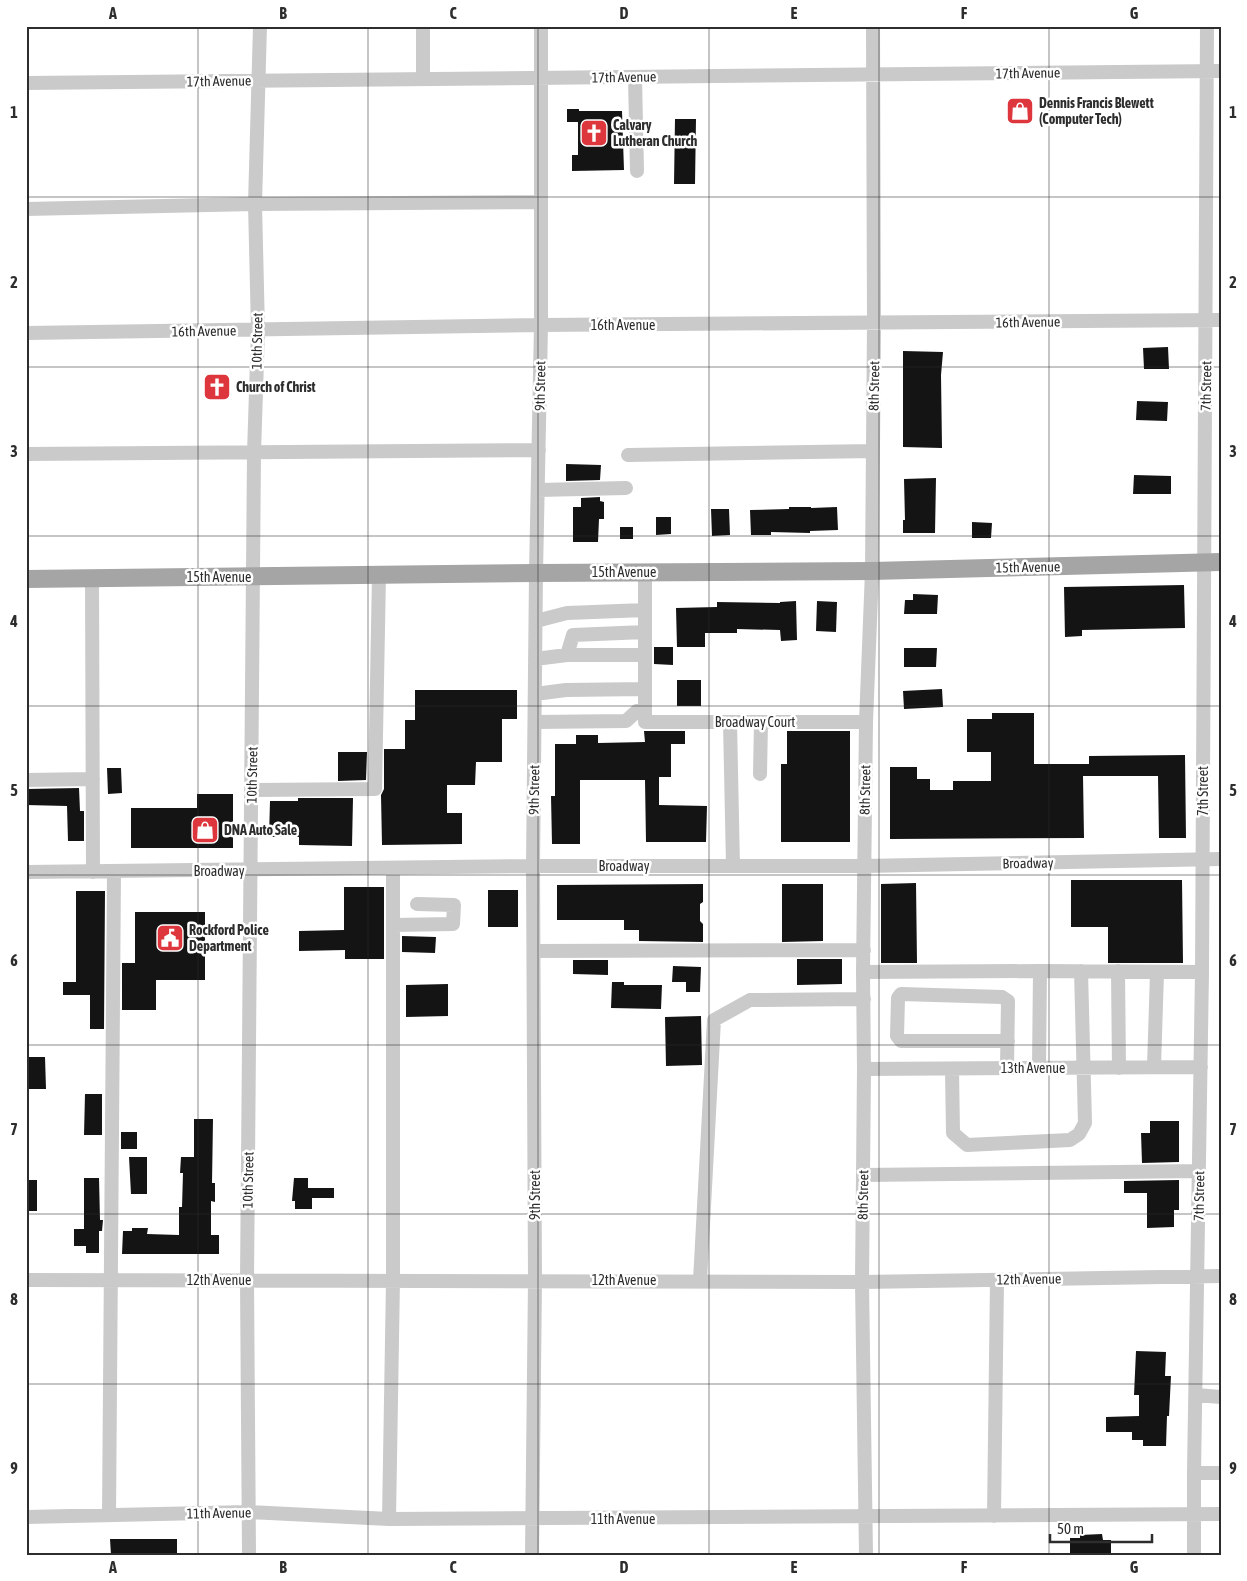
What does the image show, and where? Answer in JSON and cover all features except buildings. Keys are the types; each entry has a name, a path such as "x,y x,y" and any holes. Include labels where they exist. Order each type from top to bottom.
{"main road":[{"name":"15th Avenue","path":"26,579 872,571 1212,562"}],"street":[{"name":"10th Street","path":"249,1555 247,1280 254,453 258,330 255,204 260,26"},
{"path":"423,26 423,79"},
{"name":"9th Street","path":"532,1555 535,1280 533,866 541,325 541,26"},
{"name":"8th Street","path":"866,1555 862,1282 863,972 866,722 872,571 874,324 873,26"},
{"name":"7th Street","path":"1194,1555 1202,1067 1203,860 1212,562 1206,320 1214,71 1207,26"},
{"name":"17th Avenue","path":"26,83 1214,71"},
{"path":"635,77 637,171"},
{"path":"26,209 255,204 541,202"},
{"name":"16th Avenue","path":"26,333 541,325 1221,320"},
{"path":"26,454 539,450"},
{"path":"628,455 873,451"},
{"path":"538,490 626,488"},
{"path":"645,572 645,716"},
{"path":"251,790 375,789 379,575"},
{"path":"92,578 92,872"},
{"path":"536,621 567,613 645,610"},
{"path":"567,655 573,635 645,632"},
{"path":"535,659 567,655 645,655"},
{"path":"535,694 566,690 645,689"},
{"path":"535,722 626,721 637,711 645,716"},
{"name":"Broadway Court","path":"645,716 730,722 866,722"},
{"path":"730,722 733,866"},
{"path":"760,774 761,722"},
{"path":"26,780 92,779"},
{"name":"Broadway","path":"26,872 250,871 533,866 864,866 1221,859"},
{"path":"389,1519 394,1280 393,869"},
{"path":"109,1515 114,872"},
{"path":"393,925 453,924 454,905 417,904"},
{"path":"534,951 864,950"},
{"path":"1039,1068 1040,970"},
{"path":"863,972 1081,970 1157,973 1202,972"},
{"path":"952,1069 953,1133 967,1145 1070,1140 1079,1134 1085,1123 1081,970"},
{"path":"1118,971 1119,1068"},
{"path":"1154,1067 1157,973"},
{"path":"1008,1041 901,1041 897,1036 898,998 901,994 1002,997 1008,1001 1008,1041 1008,1068"},
{"path":"700,1281 714,1020 750,1000 864,999"},
{"name":"13th Avenue","path":"864,1069 1202,1067"},
{"path":"863,1175 1199,1171"},
{"name":"12th Avenue","path":"26,1280 862,1282 1221,1276"},
{"path":"994,1516 997,1280"},
{"path":"1196,1395 1221,1397"},
{"path":"1194,1473 1221,1474"},
{"name":"11th Avenue","path":"26,1517 248,1512 389,1519 1221,1514"}],"place":[{"name":"Dennis Francis Blewett (Computer Tech)","path":"1020,111"},
{"name":"Calvary Lutheran Church","path":"594,133"},
{"name":"Church of Christ","path":"217,387"},
{"name":"DNA Auto Sale","path":"205,830"},
{"name":"Rockford Police Department","path":"170,938"}]}
